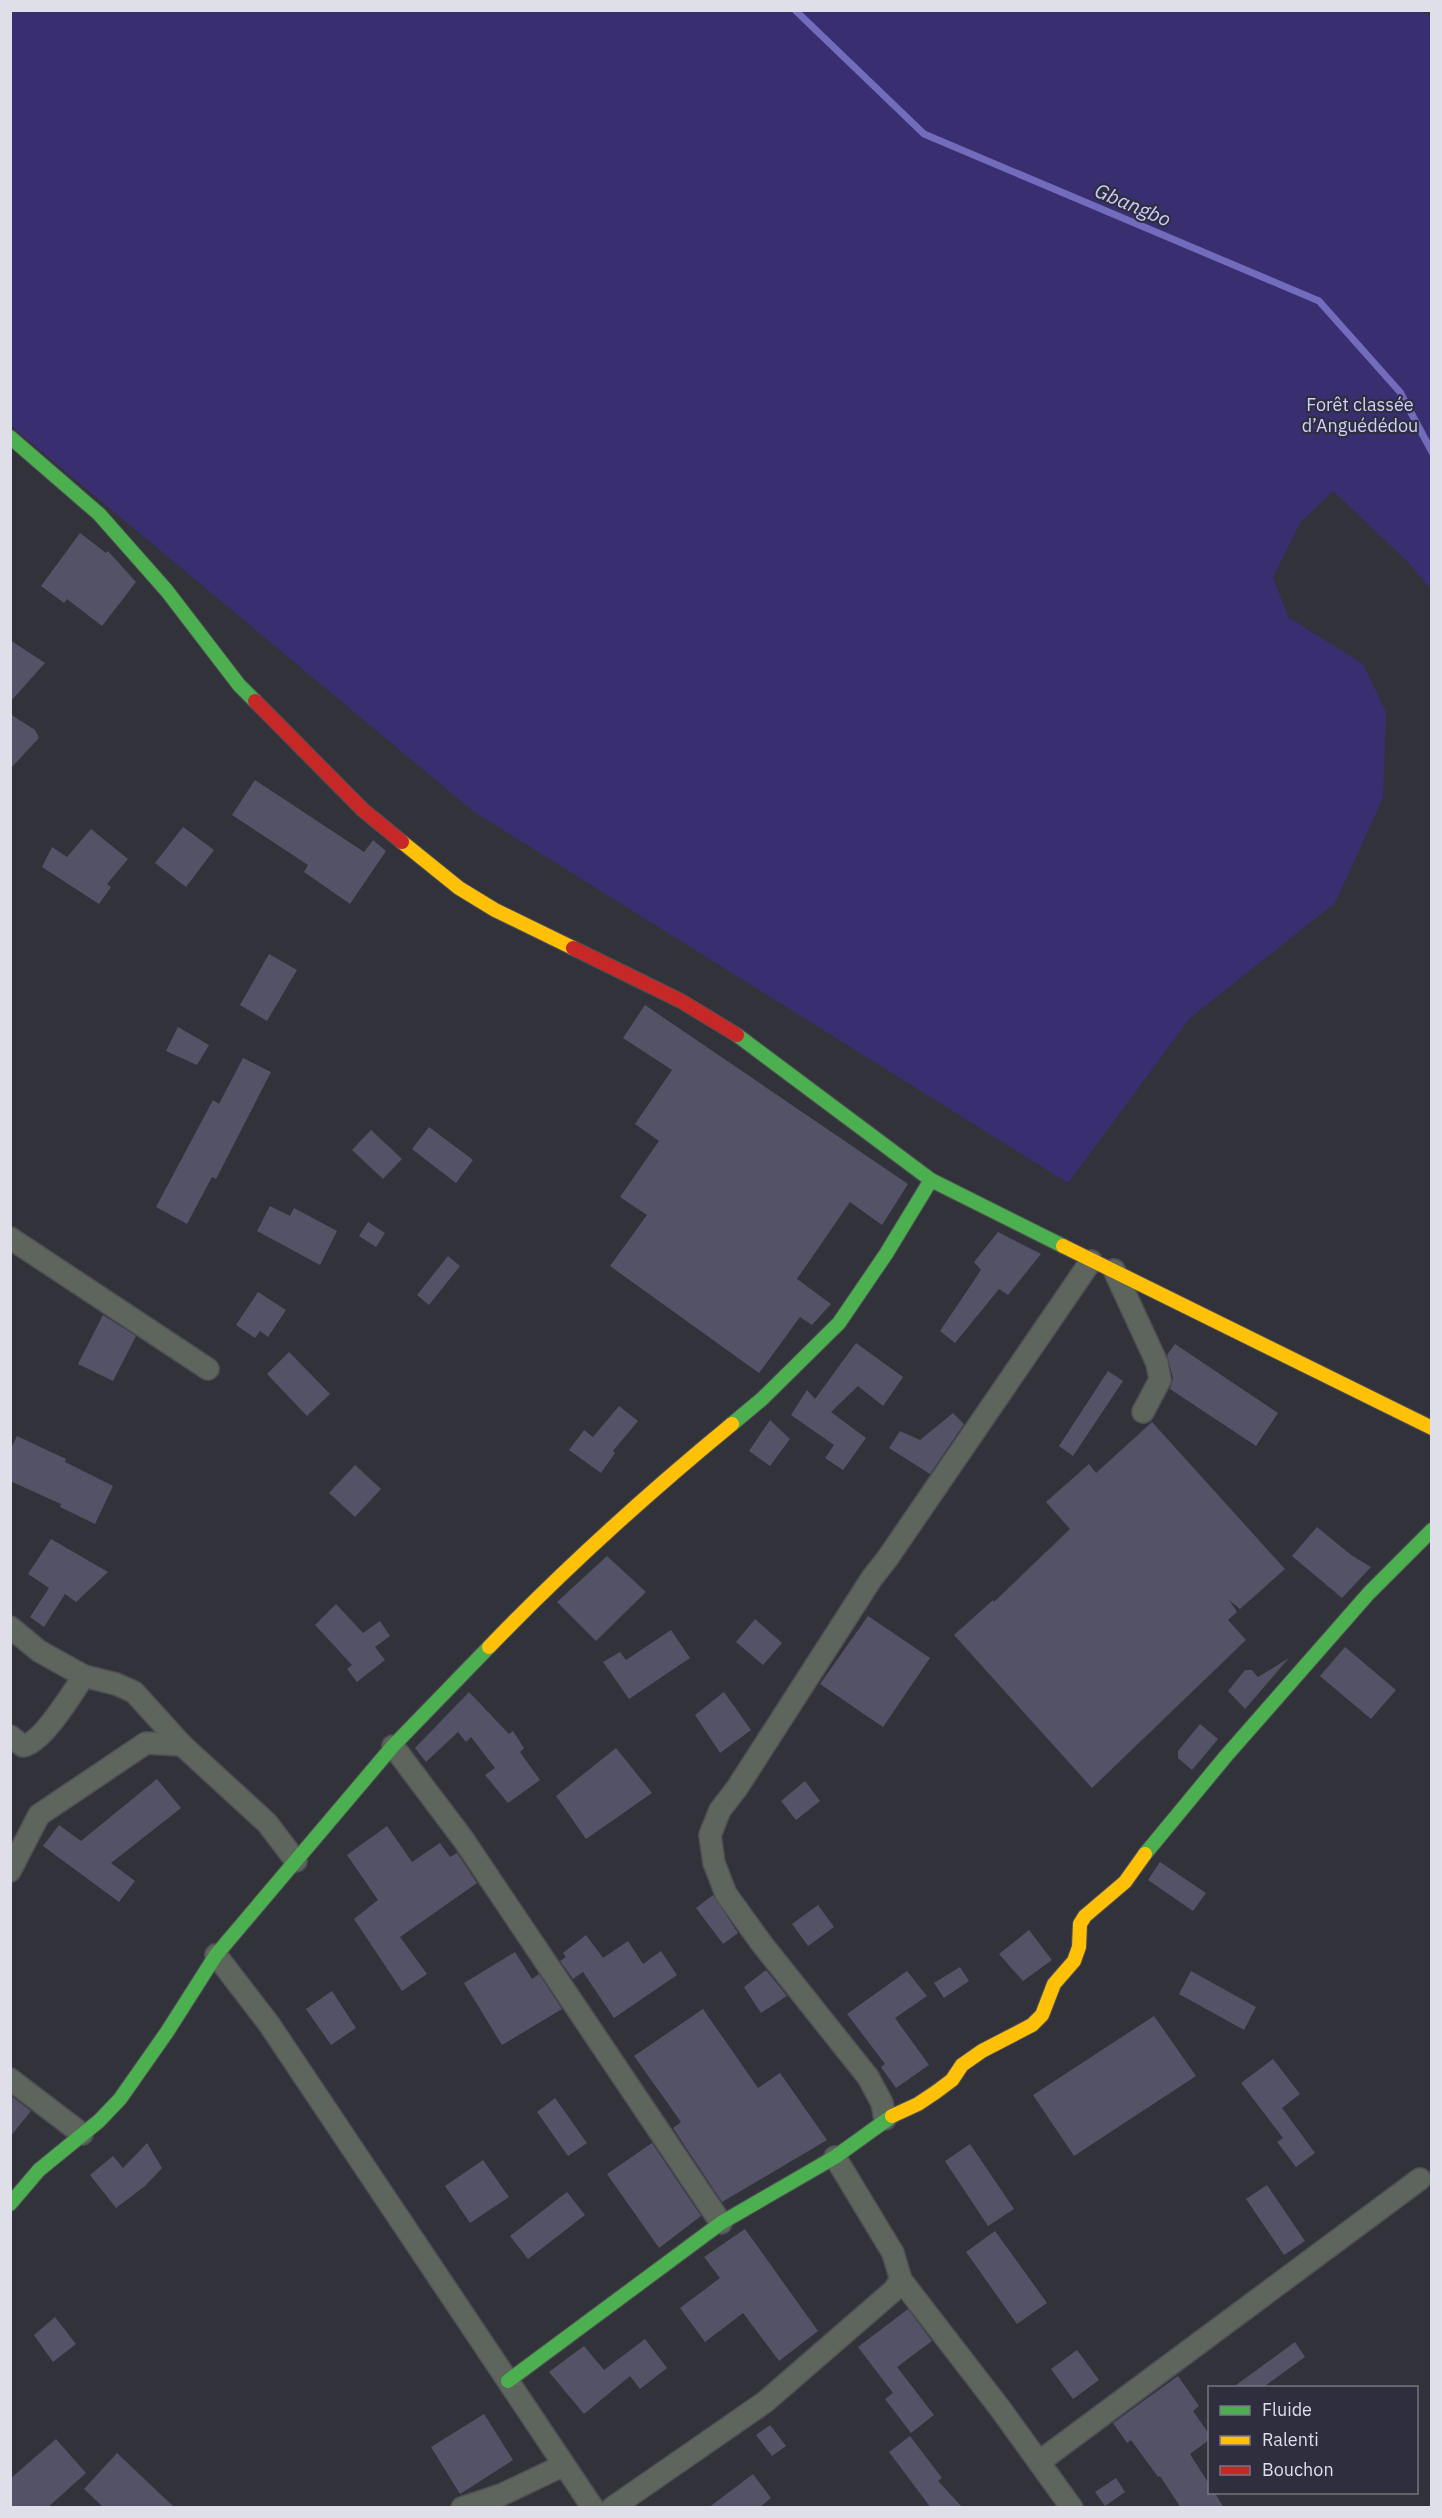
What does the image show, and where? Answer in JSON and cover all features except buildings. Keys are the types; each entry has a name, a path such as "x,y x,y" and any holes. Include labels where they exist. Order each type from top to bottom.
{"street":[{"path":"10,436 99,514 167,591 239,685 363,810 459,888 495,910 681,1001 751,1044 931,1180 1431,1428"},
{"path":"10,2204 39,2170 120,2099 167,2032 216,1955 393,1746 529,1605 643,1498 762,1399 839,1323 886,1254 931,1180"},
{"path":"10,1238 208,1369"},
{"path":"885,2119 882,2103 868,2077 762,1944 726,1894 714,1863 710,1835 720,1810 737,1788 847,1616 1091,1261"},
{"path":"1114,1270 1157,1363 1160,1380 1143,1412"},
{"path":"508,2381 721,2223 835,2157 885,2119 918,2104 936,2092 952,2080 962,2066 982,2051 1032,2025 1042,2015 1054,1984 1074,1961 1079,1947 1080,1924 1085,1916 1125,1882 1154,1841 1226,1756 1369,1593 1431,1530"},
{"path":"10,1627 39,1651 84,1676 116,1684 134,1692 182,1745 267,1822 296,1861"},
{"path":"10,1736 23,1746 30,1745 40,1736 84,1676"},
{"path":"10,1871 39,1815 146,1743 182,1745"},
{"path":"393,1746 463,1839 721,2223"},
{"path":"216,1955 269,2024 593,2508"},
{"path":"10,2079 82,2134"},
{"path":"835,2157 893,2253 901,2280 1071,2508"},
{"path":"1039,2463 1420,2179"},
{"path":"612,2508 765,2402 893,2291 901,2280"},
{"path":"462,2508 501,2495 564,2465"}],"green space":[{"name":"Forêt classée d’Anguédédou","path":"1418,10 1431,16 1431,589 1407,561 1333,491 1300,523 1273,577 1288,617 1363,664 1386,712 1383,798 1335,903 1190,1018 1068,1183 473,811 11,426 10,11"}],"waterway":[{"name":"Gbangbo","path":"795,10 924,134 1319,301 1400,392 1432,452"}],"traffic: fast":[{"path":"10,437 99,514 167,591 239,685 255,701"},
{"path":"737,1035 931,1180 1063,1246"},
{"path":"732,1424 762,1399 839,1323 886,1254 931,1180"},
{"path":"1145,1854 1226,1756 1369,1593 1432,1530"},
{"path":"10,2204 39,2170 99,2121 120,2099 167,2032 216,1955 393,1746 489,1647"},
{"path":"508,2381 721,2223 835,2157 892,2116"}],"traffic: slow":[{"path":"402,842 459,888 495,910 573,948"},
{"path":"1063,1246 1432,1428"},
{"path":"489,1647 608,1532 732,1424"},
{"path":"892,2116 918,2104 936,2092 952,2080 962,2065 982,2051 1032,2025 1042,2015 1054,1984 1074,1961 1079,1947 1080,1924 1085,1916 1125,1882 1145,1854"}],"traffic: jam":[{"path":"255,701 363,810 402,842"},
{"path":"573,948 681,1001 737,1035"}]}
